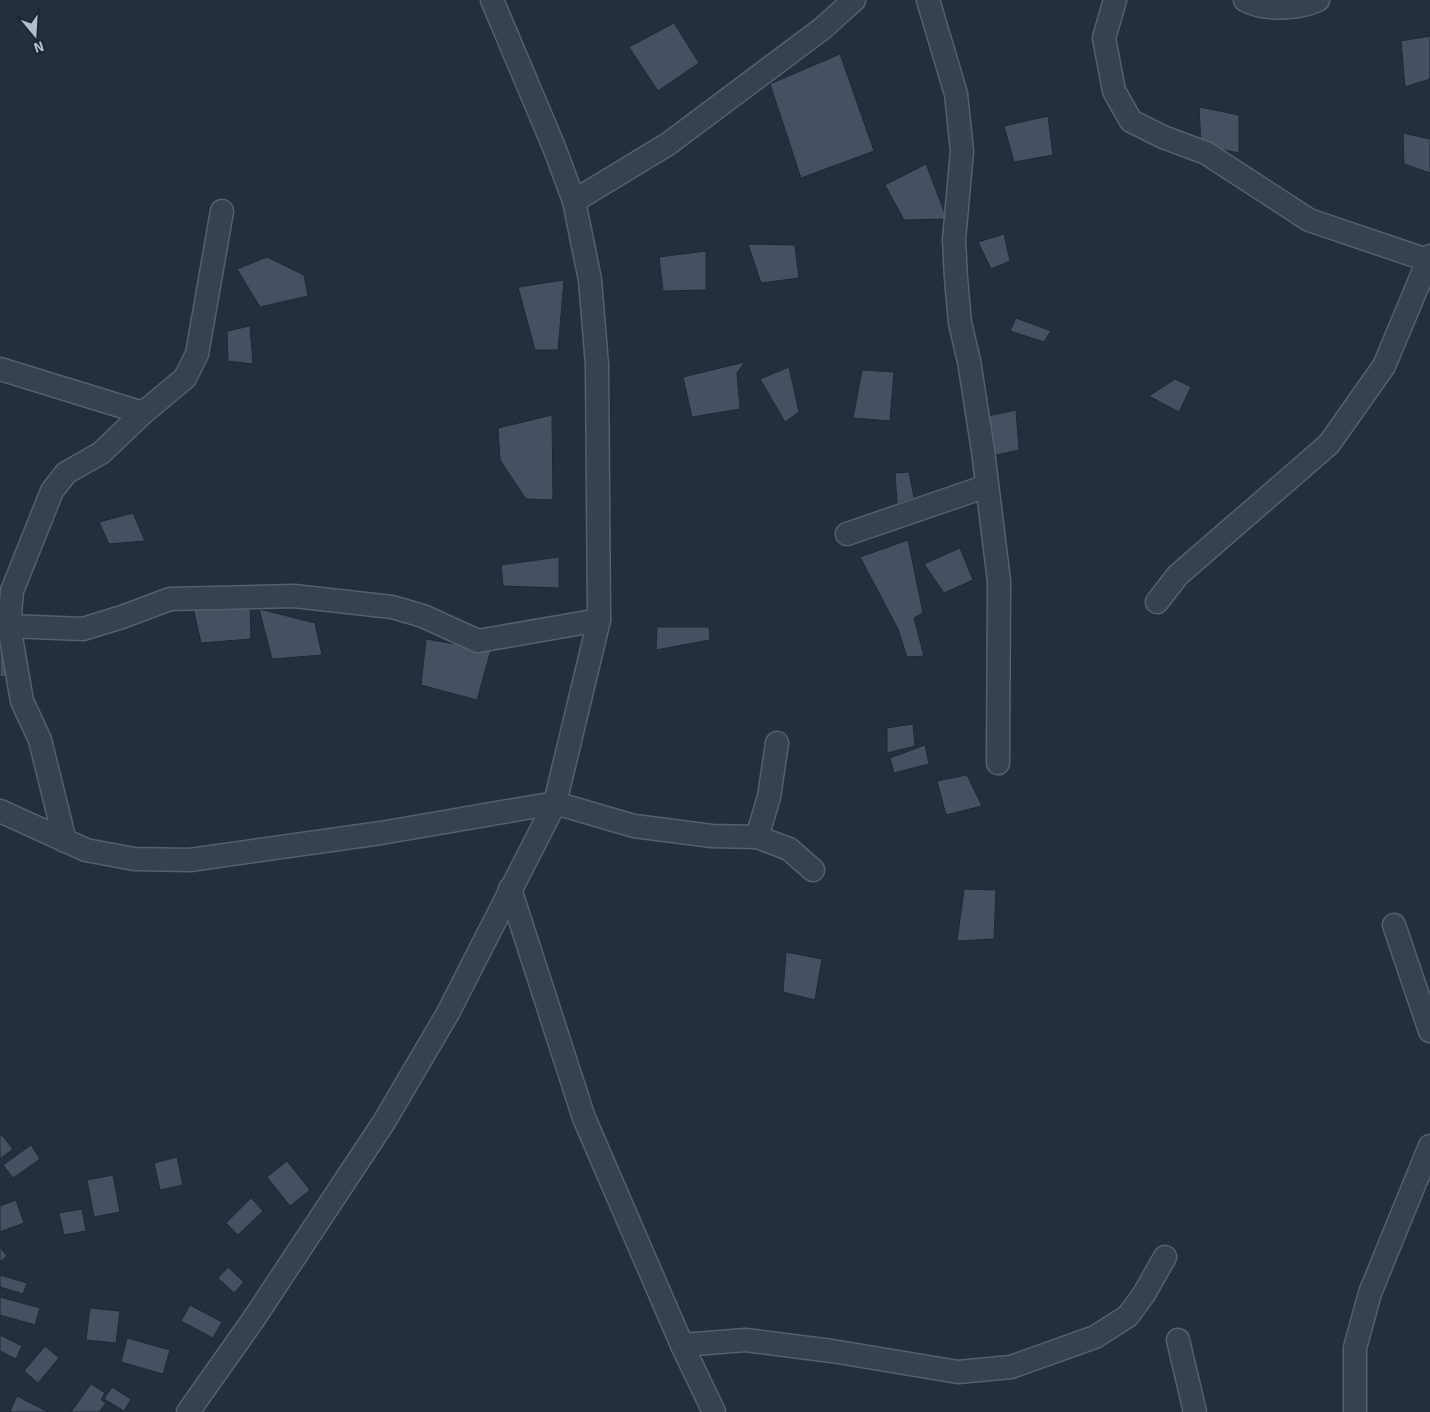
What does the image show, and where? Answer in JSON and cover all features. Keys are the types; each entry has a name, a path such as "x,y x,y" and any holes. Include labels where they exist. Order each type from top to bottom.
{"street":[{"path":"188,1412 253,1320 384,1122 448,1013 554,803 599,620 597,366 590,280 574,201 554,147 492,0"},
{"path":"574,201 668,144 823,28 854,0"},
{"path":"928,0 956,94 962,151 954,240 956,278 960,323 970,370 999,581 998,763"},
{"path":"1114,0 1104,38 1114,91 1131,122 1163,137 1206,153 1309,220 1430,259 1384,366 1330,444 1178,575 1157,602"},
{"path":"1245,0 1271,8 1310,4 1318,0"},
{"path":"64,841 40,740 22,701 9,626 12,591 52,491 66,473 101,453 186,378 197,354 222,211"},
{"path":"0,369 143,414"},
{"path":"847,534 987,486"},
{"path":"9,626 83,629 170,599 294,596 392,606 423,616 478,641 599,620"},
{"path":"757,837 768,796 777,743"},
{"path":"0,812 86,850 134,859 190,860 372,834 554,803 634,826 712,836 757,837 788,849 813,870"},
{"path":"510,889 584,1118 682,1345 714,1412"},
{"path":"1394,925 1430,1031"},
{"path":"1355,1412 1355,1348 1370,1293 1430,1146"},
{"path":"682,1345 746,1340 832,1351 958,1372 1011,1367 1095,1337 1128,1316 1144,1294 1165,1257"},
{"path":"1178,1340 1195,1412"}],"building":[{"path":"674,23 699,63 658,91 629,47"},
{"path":"1430,36 1430,79 1405,87 1401,41"},
{"path":"840,54 874,151 801,178 770,84"},
{"path":"1199,107 1239,115 1239,153 1201,145"},
{"path":"1048,116 1053,155 1014,162 1004,126"},
{"path":"1403,133 1430,139 1430,173 1404,164"},
{"path":"926,164 947,219 904,220 885,185"},
{"path":"1004,234 1010,261 991,269 978,242"},
{"path":"748,244 795,245 799,278 761,283"},
{"path":"706,251 706,290 663,291 659,257"},
{"path":"267,257 304,275 308,296 260,307 237,269"},
{"path":"564,280 558,350 535,350 518,287"},
{"path":"1016,318 1051,331 1044,342 1010,331"},
{"path":"250,326 253,364 228,361 227,331"},
{"path":"745,362 737,373 740,409 692,417 683,377"},
{"path":"789,367 799,412 785,422 760,379"},
{"path":"862,370 894,372 890,421 853,418"},
{"path":"1175,379 1191,387 1179,412 1149,396"},
{"path":"1016,410 1019,450 992,456 988,416"},
{"path":"552,415 553,500 526,499 500,460 498,428"},
{"path":"909,472 914,498 897,504 895,473"},
{"path":"133,513 145,541 109,544 99,522"},
{"path":"908,540 923,613 914,618 924,656 907,657 898,629 860,557"},
{"path":"960,548 973,580 944,593 924,564"},
{"path":"559,557 559,588 503,586 501,565"},
{"path":"250,601 251,639 201,643 192,603"},
{"path":"259,609 315,623 322,655 272,659"},
{"path":"657,627 709,627 710,640 656,650"},
{"path":"0,634 7,676 0,677"},
{"path":"426,639 491,650 477,700 421,685"},
{"path":"913,724 915,746 887,753 887,728"},
{"path":"925,745 929,764 894,773 890,758"},
{"path":"967,775 982,806 946,815 937,781"},
{"path":"964,889 996,890 994,939 957,941"},
{"path":"786,952 822,959 815,1000 783,992"},
{"path":"0,1133 13,1149 0,1159"},
{"path":"31,1145 40,1159 13,1178 3,1165"},
{"path":"177,1157 183,1185 160,1190 154,1163"},
{"path":"287,1161 310,1190 290,1206 267,1177"},
{"path":"113,1175 120,1212 94,1217 87,1180"},
{"path":"251,1198 263,1211 238,1235 226,1223"},
{"path":"16,1200 24,1223 0,1232 0,1206"},
{"path":"82,1209 86,1231 64,1235 59,1213"},
{"path":"0,1247 7,1256 0,1262"},
{"path":"228,1267 244,1282 234,1293 218,1278"},
{"path":"0,1275 27,1283 23,1294 0,1287"},
{"path":"0,1297 40,1308 35,1325 0,1315"},
{"path":"190,1305 222,1322 213,1338 181,1321"},
{"path":"90,1308 120,1311 116,1343 86,1340"},
{"path":"0,1335 22,1346 16,1359 0,1351"},
{"path":"127,1338 170,1350 163,1374 121,1362"},
{"path":"45,1346 59,1358 38,1383 24,1371"},
{"path":"91,1384 105,1393 101,1400 106,1403 99,1412 71,1412"},
{"path":"112,1387 131,1399 124,1411 104,1399"},
{"path":"17,1396 48,1412 10,1411"}]}
